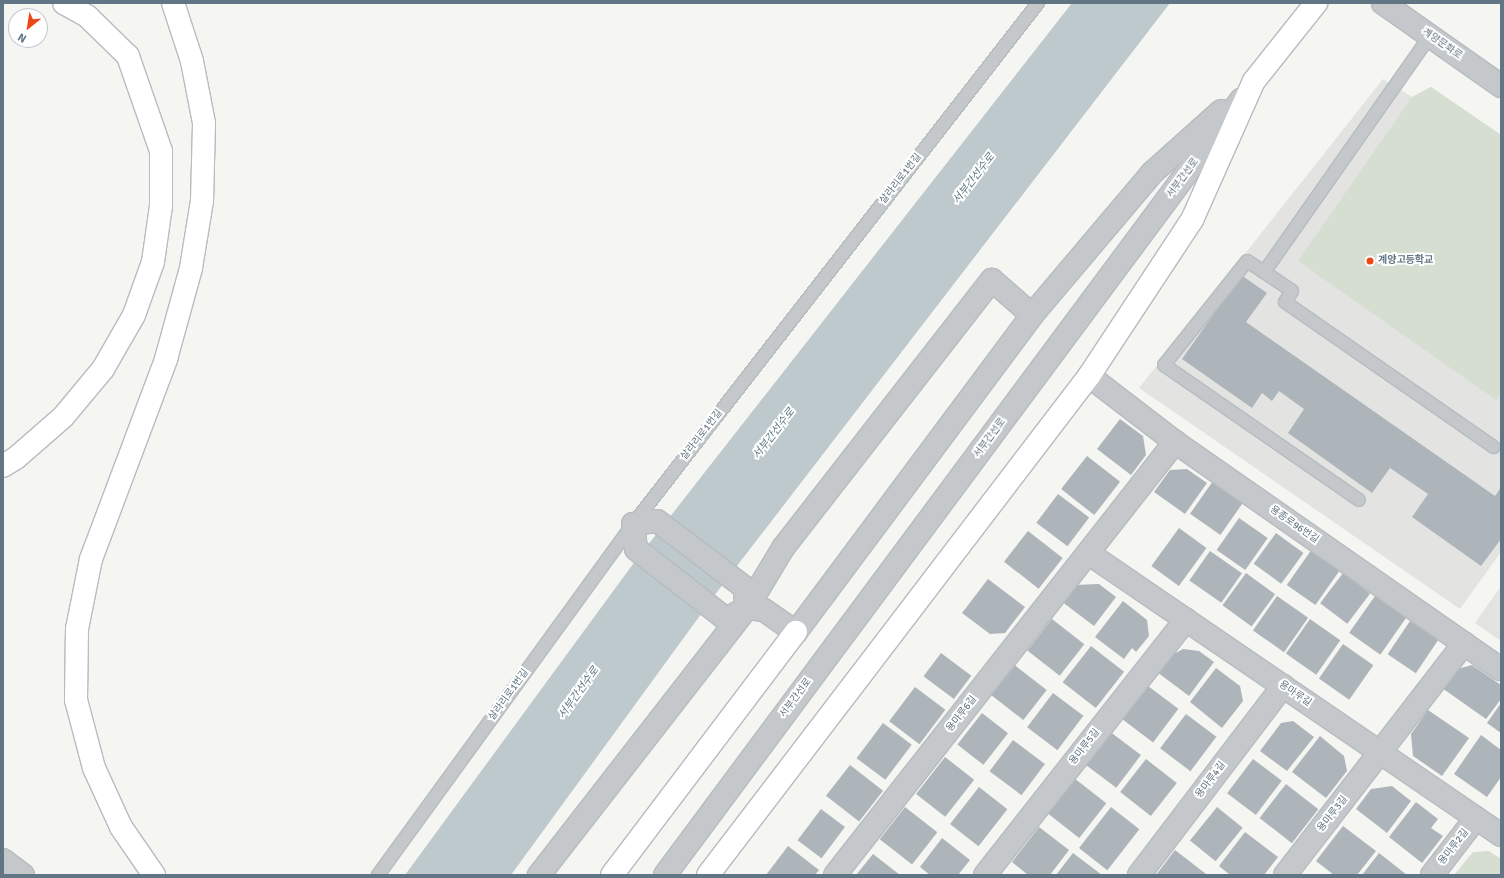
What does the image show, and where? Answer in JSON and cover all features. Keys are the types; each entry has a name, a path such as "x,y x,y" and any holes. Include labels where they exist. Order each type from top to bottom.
{"main road":[{"path":"3,466 16,458 63,417 103,369 134,315 153,262 160,213 161,151 128,56 87,16 64,3"},
{"path":"154,875 122,827 94,768 76,700 77,629 91,559 166,359 191,268 202,201 204,123 192,60 172,3"},
{"name":"서부간선로","path":"1254,82 1316,3"},
{"path":"708,875 1089,376 1192,220 1254,82"},
{"path":"612,875 796,632"}],"street":[{"name":"계양문화로","path":"1383,3 1501,86"},
{"path":"746,598 726,619 636,549 632,524 657,521 746,598 796,632 1032,315 1152,173 1254,82"},
{"name":"서부간선로","path":"665,875 1254,82"},
{"path":"539,875 783,548 992,280 1032,315"},
{"name":"용종로96번길","path":"1089,376 1175,442 1501,669"},
{"name":"용마루6길","path":"835,875 1175,442"},
{"name":"용마루길","path":"1088,553 1501,835"},
{"name":"용마루5길","path":"985,875 1186,620"},
{"name":"용마루3길","path":"1285,875 1464,643"},
{"name":"용마루4길","path":"1139,875 1283,686"},
{"name":"용마루2길","path":"1432,875 1476,818"},
{"path":"3,860 23,875"}],"lane":[{"name":"살라리로1번길","path":"378,875 632,524 1038,3"},
{"path":"1264,272 1430,36"},
{"path":"1359,500 1164,365 1247,260 1292,291 1285,302 1494,448"}],"shaded area":[{"name":"계양고등학교","path":"1383,79 1412,97 1431,87 1501,135 1501,552 1460,609 1139,388"},
{"path":"1431,87 1501,135 1501,393 1496,400 1298,261 1412,97"},
{"path":"1501,586 1501,641 1475,623"},
{"path":"1489,851 1501,859 1501,875 1454,875 1473,852"}],"water":[{"name":"서부간선수로","path":"1072,3 1170,3 720,588 511,875 405,875 633,564"}],"building":[{"path":"1241,275 1267,293 1246,322 1495,496 1501,487 1501,539 1481,566 1412,517 1428,494 1390,468 1372,493 1288,433 1304,409 1279,391 1272,401 1262,393 1252,408 1182,359"},
{"path":"1120,419 1143,436 1146,455 1131,475 1097,449"},
{"path":"1087,456 1120,482 1094,515 1061,489"},
{"path":"1187,469 1207,483 1185,514 1154,492 1170,470"},
{"path":"1213,481 1243,502 1220,535 1190,514"},
{"path":"1058,494 1089,517 1067,546 1036,523"},
{"path":"1239,518 1268,538 1245,570 1217,550"},
{"path":"1179,528 1207,548 1179,586 1151,566"},
{"path":"1028,531 1063,558 1039,589 1004,562"},
{"path":"1276,533 1304,553 1281,584 1254,564"},
{"path":"1312,549 1341,569 1315,605 1287,585"},
{"path":"1210,551 1242,573 1221,603 1189,580"},
{"path":"1246,573 1275,594 1252,627 1222,605"},
{"path":"1343,573 1370,593 1347,624 1320,603"},
{"path":"988,579 1025,607 1005,633 990,634 962,613"},
{"path":"1099,584 1116,597 1094,626 1061,601 1074,585"},
{"path":"1277,596 1308,618 1284,652 1253,630"},
{"path":"1375,596 1406,618 1380,655 1349,633"},
{"path":"1123,601 1147,620 1149,636 1136,652 1132,648 1124,659 1095,637"},
{"path":"1052,619 1084,644 1060,676 1027,651"},
{"path":"1310,619 1340,640 1316,675 1286,653"},
{"path":"1410,621 1438,640 1416,673 1388,654"},
{"path":"1343,644 1373,665 1349,700 1319,678"},
{"path":"1091,646 1124,672 1096,708 1063,682"},
{"path":"1183,649 1199,651 1214,662 1189,696 1157,672 1170,656"},
{"path":"941,653 971,676 954,699 924,676"},
{"path":"1012,663 1047,690 1023,720 989,693"},
{"path":"1472,665 1501,685 1501,699 1486,719 1442,688 1454,670"},
{"path":"1216,668 1240,686 1243,701 1222,728 1190,702"},
{"path":"1148,686 1178,709 1153,742 1123,720"},
{"path":"915,687 945,710 919,744 889,721"},
{"path":"1053,693 1083,716 1057,750 1027,727"},
{"path":"1501,703 1501,733 1487,723"},
{"path":"1428,710 1469,738 1442,776 1413,756 1411,734"},
{"path":"982,713 1008,733 983,765 957,745"},
{"path":"1186,714 1216,737 1190,771 1160,748"},
{"path":"1293,721 1314,737 1287,771 1260,751 1281,723"},
{"path":"883,723 912,745 885,780 857,758"},
{"path":"1109,731 1141,755 1116,788 1084,764"},
{"path":"1481,735 1501,750 1501,777 1487,797 1454,774"},
{"path":"1320,736 1344,756 1347,771 1326,798 1292,772"},
{"path":"1013,740 1045,764 1021,795 990,771"},
{"path":"945,757 974,780 945,817 916,794"},
{"path":"1146,759 1177,783 1151,816 1120,792"},
{"path":"1253,759 1282,781 1256,815 1227,793"},
{"path":"850,765 883,791 859,822 826,796"},
{"path":"1074,778 1106,803 1079,838 1047,813"},
{"path":"1286,784 1318,809 1292,843 1260,818"},
{"path":"1392,786 1411,801 1387,833 1356,809 1371,789"},
{"path":"979,787 1007,809 978,846 950,824"},
{"path":"1416,802 1438,819 1431,828 1443,836 1422,863 1389,837"},
{"path":"905,807 937,832 912,865 880,839"},
{"path":"1111,807 1139,829 1107,870 1079,848"},
{"path":"1217,807 1243,828 1216,861 1190,840"},
{"path":"821,809 845,827 821,858 798,840"},
{"path":"1343,826 1376,851 1357,875 1334,875 1316,861"},
{"path":"1039,827 1069,850 1050,875 1028,875 1012,862"},
{"path":"1245,832 1278,857 1264,875 1230,875 1219,866"},
{"path":"942,838 970,860 958,875 930,875 920,867"},
{"path":"788,846 819,870 815,875 766,875"},
{"path":"1175,850 1206,874 1206,875 1156,875"},
{"path":"1073,853 1102,875 1056,875"},
{"path":"1379,853 1407,875 1362,875"},
{"path":"873,854 900,875 856,875"}],"place":[{"name":"계양고등학교","path":"1370,261"}]}
